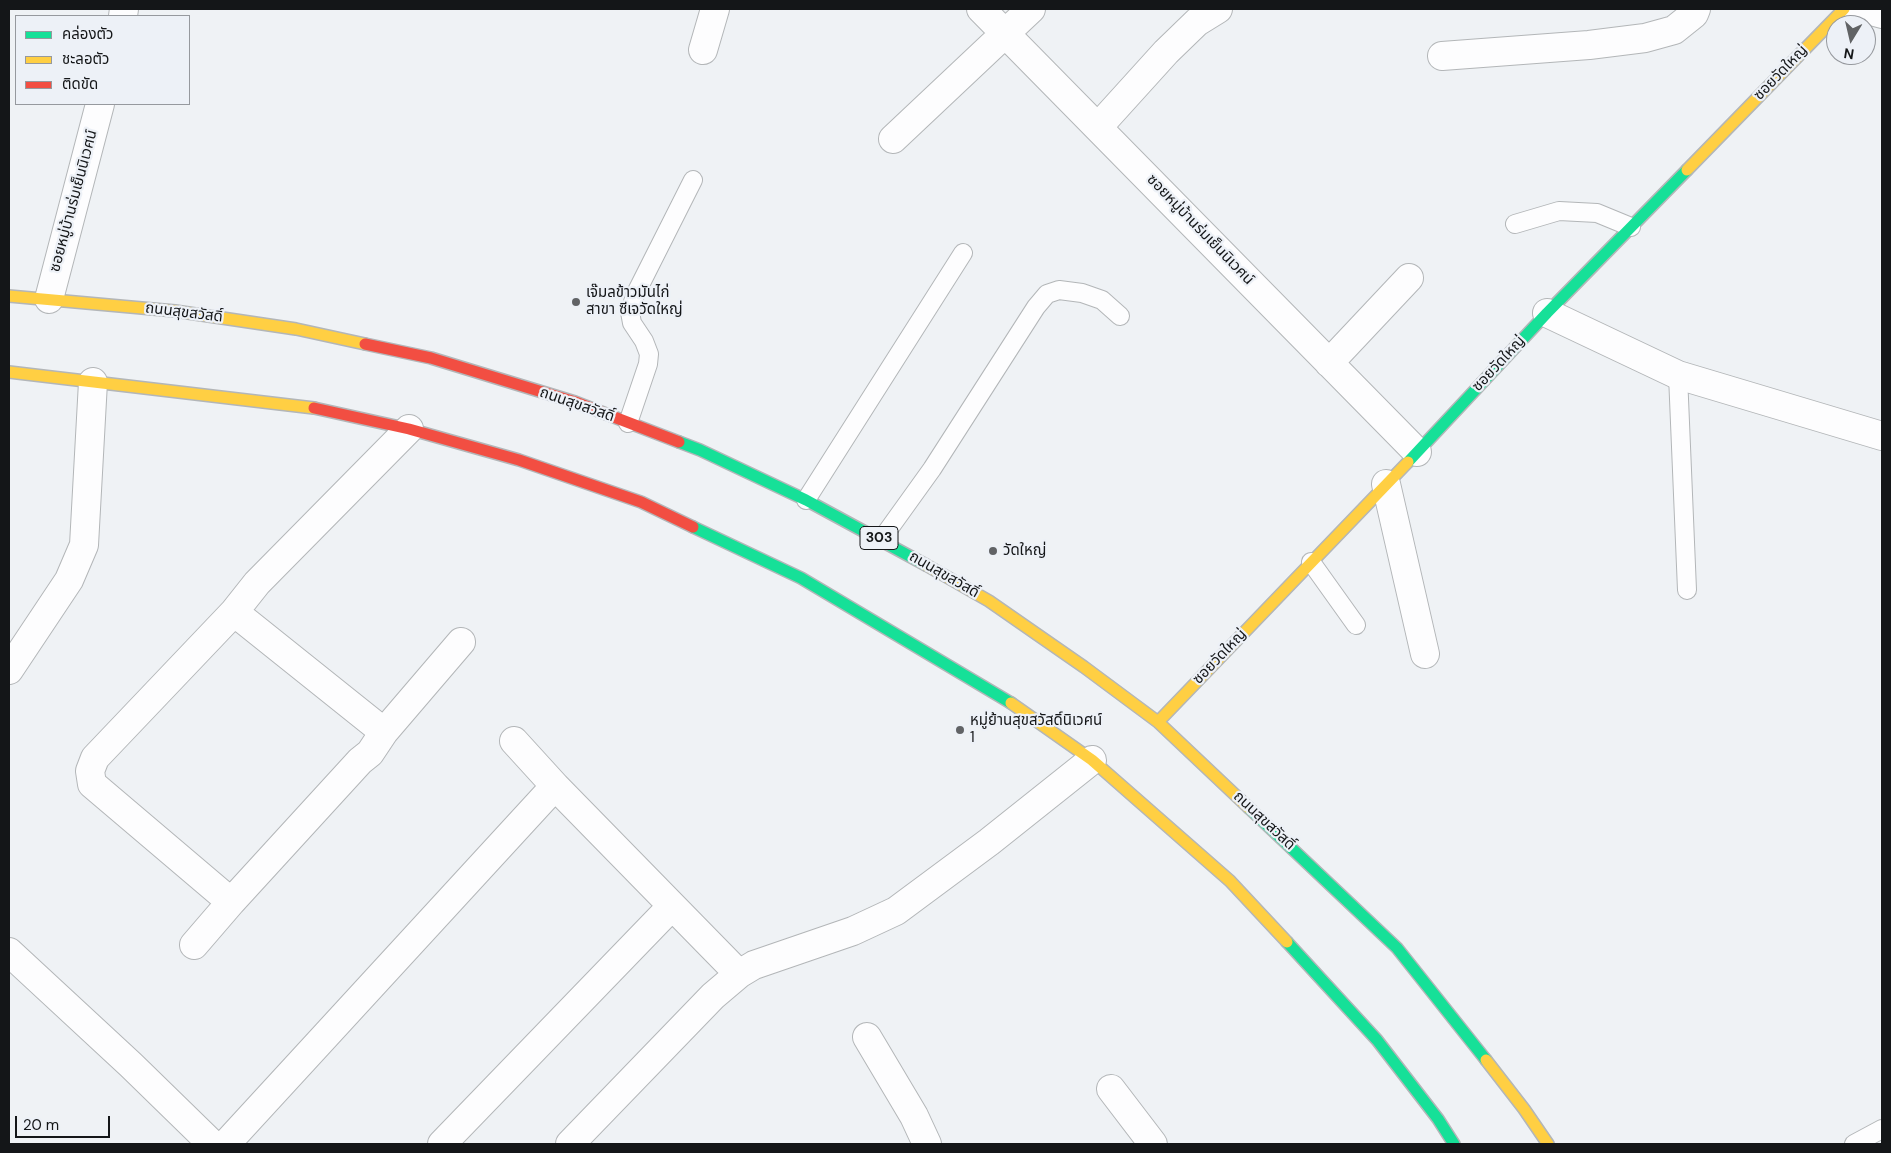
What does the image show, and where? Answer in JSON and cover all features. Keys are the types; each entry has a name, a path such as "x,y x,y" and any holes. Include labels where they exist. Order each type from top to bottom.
{"main road":[{"name":"ซอยวัดใหญ่","path":"1158,722 1836,11"},
{"name":"ถนนสุขสวัสดิ์","path":"9,296 175,311 296,330 431,358 575,402 700,450 806,500 881,540 989,601 1084,667 1158,722 1397,948 1513,1094 1548,1144"},
{"path":"9,372 304,406 409,429 519,460 641,502 801,578 1016,706 1092,760 1230,882 1377,1040 1438,1119 1454,1144"}],"street":[{"path":"704,50 715,9"},
{"name":"ซอยหมู่บ้านร่มเย็นนิเวศน์","path":"981,9 1417,452"},
{"path":"893,139 1031,9"},
{"path":"1098,126 1166,52 1198,22 1218,9"},
{"path":"1442,56 1589,45 1645,38 1674,30 1694,14 1696,9"},
{"name":"ซอยหมู่บ้านร่มเย็นนิเวศน์","path":"49,299 100,105"},
{"path":"1330,363 1409,278"},
{"path":"1547,314 1678,375 1882,436"},
{"path":"9,670 69,580 84,545 93,382"},
{"path":"231,902 92,784 90,771 95,758 234,612 257,583 409,429"},
{"path":"1386,484 1425,654"},
{"path":"234,612 384,732"},
{"path":"194,945 360,761 370,753 384,732 461,642"},
{"path":"514,741 555,786 739,974"},
{"path":"570,1144 713,996 739,974 754,965 853,931 896,910 989,842 1092,760"},
{"path":"226,1144 555,786"},
{"path":"442,1144 672,906"},
{"path":"9,952 131,1065 212,1144"},
{"path":"867,1037 914,1116 928,1144"},
{"path":"1111,1089 1153,1144"}],"lane":[{"path":"1836,11 1882,19"},
{"path":"628,423 648,364 649,354 644,341 632,323 630,312 635,294 693,180"},
{"path":"1515,224 1559,210 1597,213 1631,227"},
{"path":"806,500 963,253"},
{"path":"881,540 932,469 1036,307 1047,294 1059,290 1082,293 1102,300 1120,316"},
{"path":"1678,375 1687,590"},
{"path":"1311,562 1356,625"},
{"path":"1854,1144 1882,1129"}],"traffic: fast":[{"path":"1408,462 1547,313 1687,170"},
{"path":"679,442 806,500 926,565"},
{"path":"693,527 801,578 1011,703"},
{"path":"1249,808 1397,948 1486,1060"},
{"path":"1287,942 1377,1040 1438,1119 1454,1144"}],"traffic: slow":[{"path":"1687,170 1844,9"},
{"path":"9,296 175,311 296,329 365,344"},
{"path":"9,372 314,408"},
{"path":"1158,722 1408,462"},
{"path":"926,565 989,601 1084,667 1158,722 1249,808"},
{"path":"1011,703 1092,760 1230,881 1287,942"},
{"path":"1486,1060 1548,1144"}],"traffic: jam":[{"path":"365,344 431,358 575,402 679,442"},
{"path":"314,408 409,429 519,460 641,502 693,527"}],"place":[{"name":"เจ๊มลข้าวมันไก่ สาขา ซีเจวัดใหญ่","path":"576,302"},
{"name":"วัดใหญ่","path":"993,551"},
{"name":"หมู่ย้านสุขสวัสดิ์นิเวศน์ 1","path":"960,730"}]}
